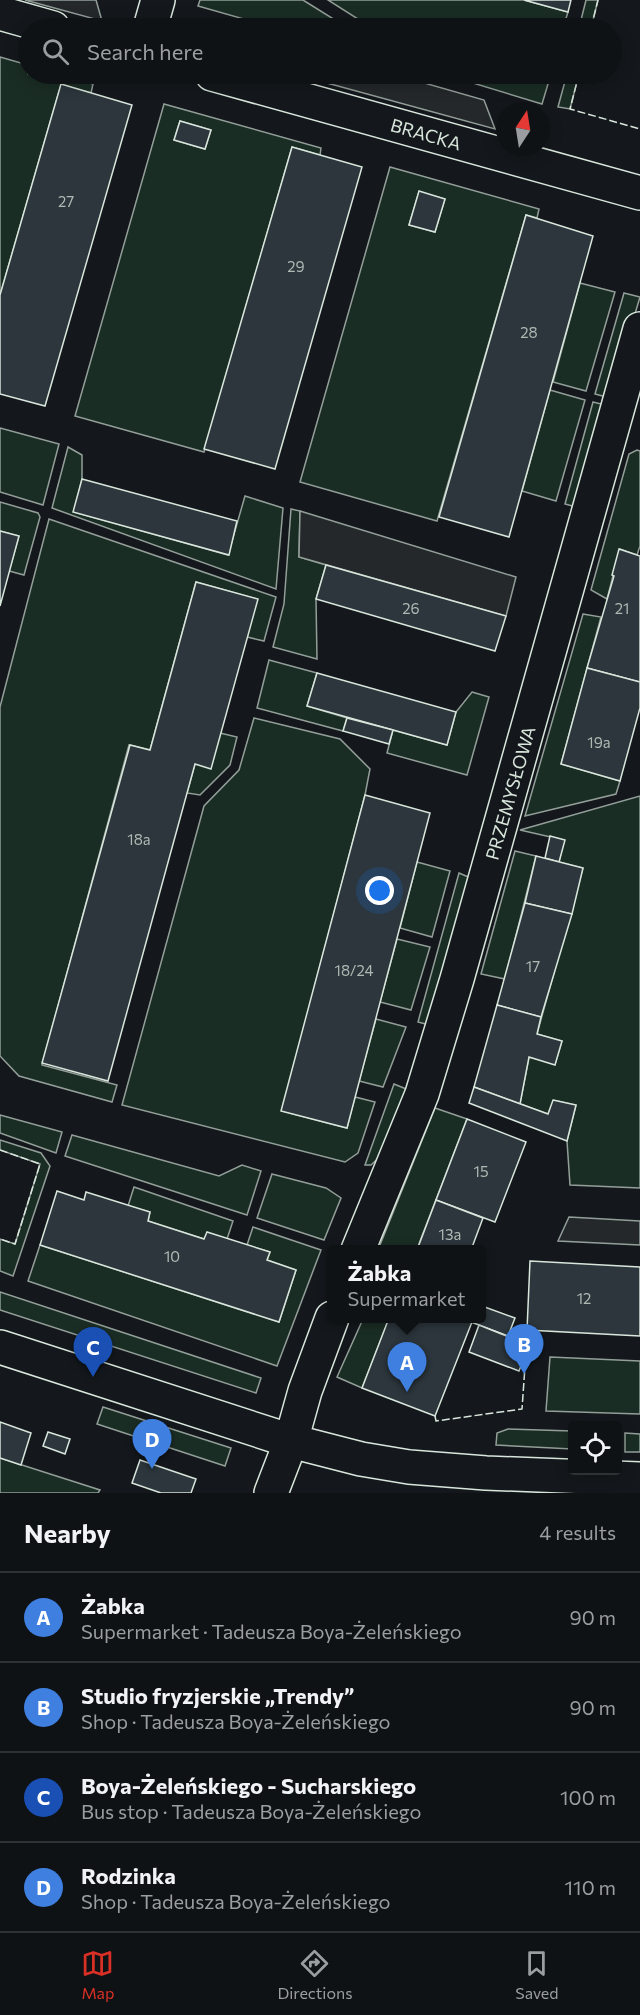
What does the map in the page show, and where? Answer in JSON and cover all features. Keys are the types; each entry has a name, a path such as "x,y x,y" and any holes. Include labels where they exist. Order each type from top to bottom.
{"street":[{"path":"153,18 158,0"},
{"path":"0,13 18,18"},
{"name":"BRACKA","path":"248,84 640,193"},
{"name":"PRZEMYSŁOWA","path":"360,1245 422,1094 458,979 640,329"},
{"path":"271,1493 291,1441 305,1391 330,1323"},
{"path":"0,1347 291,1441 361,1460 409,1467 486,1473 640,1479"}],"green space":[{"path":"200,0 303,0 332,18 240,18 198,6"},
{"path":"328,0 524,0 568,12 566,18 356,18"},
{"path":"586,0 598,0 594,18 582,18"},
{"path":"0,57 18,62 18,84 93,84 91,93 61,85 0,295"},
{"path":"476,84 548,84 543,102 535,102"},
{"path":"564,84 576,84 570,109 558,107"},
{"path":"164,104 321,148 320,155 292,147 204,452 75,416","holes":["180,121 211,130 205,149 174,140"]},
{"path":"390,167 539,209 537,218 526,215 437,521 300,482","holes":["419,192 445,199 435,232 409,225"]},
{"path":"580,283 615,292 586,391 553,382"},
{"path":"624,293 640,297 610,398 595,394"},
{"path":"550,390 585,400 556,501 522,491"},
{"path":"593,402 609,406 580,508 565,504"},
{"path":"0,428 59,444 43,505 0,492"},
{"path":"68,447 82,455 82,479 74,512 228,555 245,496 283,508 276,589 52,508"},
{"path":"640,451 640,546 637,555 620,549 607,599 591,590 629,454"},
{"path":"0,502 38,513 40,517 24,575 9,571 19,536 0,531"},
{"path":"291,509 300,511 299,557 326,565 316,599 317,659 273,647 284,604"},
{"path":"49,519 276,597 264,641 247,637 257,599 196,582 150,750 129,745 42,1065 117,1085 112,1102 19,1076 0,1056 0,707"},
{"path":"583,614 601,617 561,764 620,781 616,794 525,816"},
{"path":"269,660 317,673 307,706 347,718 343,731 257,708"},
{"path":"472,692 489,697 467,775 387,753 393,730 447,745 456,712"},
{"path":"254,718 340,739 370,769 282,1111 347,1128 355,1097 375,1102 358,1153 345,1162 122,1105 204,806 239,770"},
{"path":"220,733 237,737 230,765 200,795 187,793 195,764"},
{"path":"640,796 640,1188 570,1185 567,1141 576,1105 554,1100 548,1114 520,1104 529,1057 555,1064 562,1041 537,1034 583,868 559,862 564,840 520,830"},
{"path":"515,851 536,856 505,979 481,974"},
{"path":"417,862 450,871 432,937 400,928"},
{"path":"459,873 473,879 433,1026 418,1022"},
{"path":"397,939 430,947 411,1010 380,1002"},
{"path":"376,1019 406,1027 383,1087 359,1081"},
{"path":"394,1084 411,1091 386,1151 371,1165 365,1165"},
{"path":"435,1108 467,1119 419,1245 380,1245"},
{"path":"0,1115 62,1132 56,1153 0,1133"},
{"path":"72,1135 219,1176 242,1165 261,1171 247,1215 65,1156"},
{"path":"0,1140 41,1153 50,1166 13,1276 0,1271 0,1239 15,1244 40,1164 0,1150"},
{"path":"272,1174 326,1188 341,1198 324,1240 257,1218"},
{"path":"134,1187 233,1221 227,1239 204,1239 148,1221 150,1212 128,1206"},
{"path":"253,1227 321,1250 277,1366 28,1281 40,1245 279,1322 296,1270 267,1260 270,1252 247,1245"},
{"path":"0,1292 261,1378 256,1393 0,1310"},
{"path":"361,1323 387,1323 362,1388 337,1377"},
{"path":"550,1357 640,1361 640,1414 546,1411"},
{"path":"103,1407 231,1448 225,1466 97,1424"},
{"path":"508,1429 568,1431 568,1449 496,1445 497,1433"},
{"path":"625,1433 640,1434 640,1452 625,1452"},
{"path":"0,1458 100,1490 98,1493 0,1493"}],"shaded area":[{"path":"25,0 96,0 101,18 91,18"},
{"path":"331,84 428,84 484,100 495,129"},
{"path":"300,511 516,577 506,616 299,557"},
{"path":"569,1217 640,1221 640,1245 558,1241"}],"building":[{"path":"524,0 571,0 568,12"},
{"path":"61,84 132,105 45,406 0,394 0,295"},
{"path":"180,121 211,130 205,149 174,140"},
{"path":"292,147 362,167 275,469 204,449"},
{"path":"419,191 445,199 435,232 409,225"},
{"path":"526,215 593,236 509,537 439,517"},
{"path":"82,479 237,521 229,555 73,512"},
{"path":"0,531 19,536 0,606"},
{"path":"619,549 640,556 640,682 587,668 614,576 612,575"},
{"path":"326,565 506,616 495,651 316,599"},
{"path":"196,582 258,599 211,769 195,764 108,1081 42,1063 130,745 150,750"},
{"path":"587,668 640,682 640,708 620,781 561,764"},
{"path":"317,673 456,712 447,745 307,706"},
{"path":"347,718 393,730 389,744 343,731"},
{"path":"365,795 430,813 347,1128 281,1111"},
{"path":"550,836 565,840 559,862 545,858"},
{"path":"536,856 583,868 572,914 525,903"},
{"path":"525,903 572,914 541,1017 497,1005"},
{"path":"497,1005 541,1017 537,1034 562,1041 555,1065 529,1057 520,1104 474,1087"},
{"path":"474,1087 548,1114 553,1100 576,1105 567,1141 469,1103"},
{"path":"467,1119 526,1142 495,1222 436,1200"},
{"path":"57,1191 84,1200 86,1192 150,1212 148,1221 204,1239 207,1232 270,1252 267,1260 296,1270 279,1322 40,1245"},
{"path":"436,1200 483,1218 473,1245 419,1245"},
{"path":"530,1261 640,1267 640,1336 527,1330"},
{"path":"486,1307 515,1318 508,1336 474,1323 486,1323"},
{"path":"387,1323 472,1323 435,1416 362,1388"},
{"path":"479,1325 529,1345 519,1371 469,1352"},
{"path":"0,1422 31,1433 21,1465 0,1458"},
{"path":"48,1432 70,1439 65,1454 43,1446"},
{"path":"140,1460 196,1479 191,1493 161,1493 132,1483"}],"fence":[{"path":"594,18 598,0"},
{"path":"576,84 570,109 640,129"},
{"path":"0,1150 40,1164 15,1244 0,1239"},
{"path":"435,1416 436,1421 522,1409 526,1352"}],"place":[{"name":"Studio fryzjerskie „Trendy”","path":"524,1374"},
{"name":"Boya-Żeleńskiego - Sucharskiego","path":"93,1377"},
{"name":"Żabka","path":"407,1392"},
{"name":"Rodzinka","path":"152,1469"}]}
